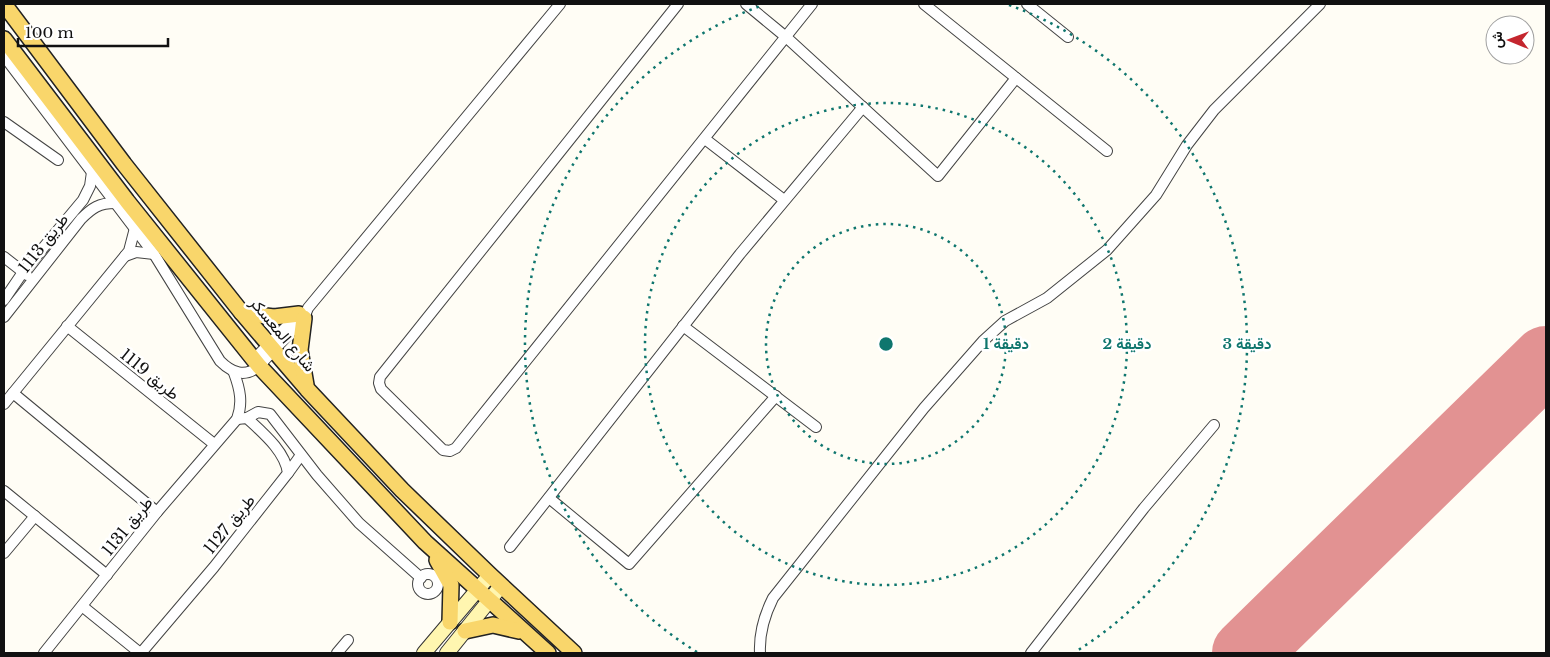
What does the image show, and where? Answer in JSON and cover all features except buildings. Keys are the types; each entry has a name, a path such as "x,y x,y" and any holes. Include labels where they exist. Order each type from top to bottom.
{"main road":[{"name":"شارع المعسكر","path":"4,4 124,164 242,313 307,389 402,490 495,581 574,653"},
{"path":"4,39 127,200 256,363 425,542 548,653"},
{"path":"242,313 274,317 304,313 300,350 307,389"},
{"path":"425,542 451,585 450,622"},
{"path":"465,631 483,626 501,626 524,633"}],"street":[{"path":"234,373 254,370 256,363 304,313 560,4"},
{"path":"678,4 380,377 381,389 441,448 453,450 812,4"},
{"path":"746,4 786,37 938,176 1016,78"},
{"path":"924,4 1107,151"},
{"path":"1027,4 1068,37"},
{"path":"760,653 759,640 764,617 773,598 924,408 983,341 1005,321 1047,298 1107,250 1156,195 1187,145 1214,110 1320,4"},
{"path":"4,56 154,254 220,361 234,373 240,393 242,419 281,453 288,473"},
{"path":"510,547 784,200 863,107"},
{"path":"4,122 58,160"},
{"path":"705,139 784,200"},
{"name":"طريق 1113","path":"4,300 23,272 83,200 90,186 92,172"},
{"name":"طريق 1113","path":"4,317 91,209 101,203 115,203"},
{"path":"4,404 125,256 131,246 135,228"},
{"path":"125,256 136,252 154,254"},
{"path":"4,257 34,280"},
{"name":"طريق 1119","path":"67,326 214,444"},
{"path":"684,326 816,427"},
{"path":"13,393 158,512"},
{"path":"550,498 629,564 776,396"},
{"path":"242,419 258,412 270,414 301,455 359,523 421,578"},
{"name":"طريق 1131","path":"44,653 214,444 242,419"},
{"path":"1031,653 1144,508 1214,425"},
{"name":"طريق 1127","path":"140,653 226,552 301,455"},
{"path":"4,491 107,575"},
{"path":"4,552 34,516"},
{"path":"424,653 478,590 495,581"},
{"path":"448,653 489,601 495,581"},
{"path":"82,606 140,653"},
{"path":"337,653 348,640"}],"runway":[{"path":"1246,653 1546,360"}]}
